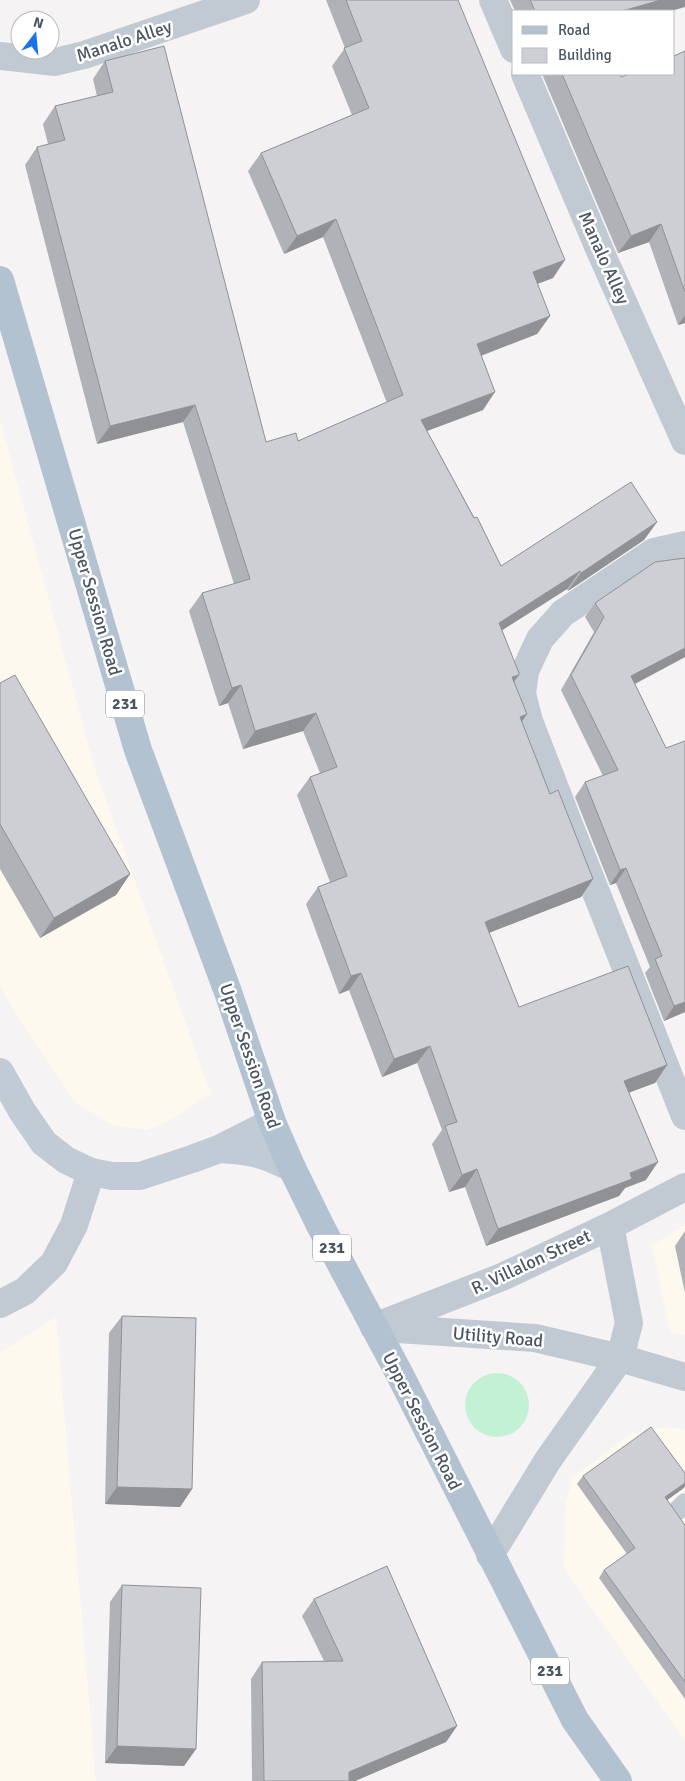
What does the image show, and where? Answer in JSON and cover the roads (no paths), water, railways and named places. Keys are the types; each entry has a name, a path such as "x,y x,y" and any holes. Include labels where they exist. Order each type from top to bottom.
{"main road":[{"name":"Upper Session Road","path":"0,280 138,750 228,992 272,1122 292,1168 575,1720 618,1781"},
{"path":"0,1072 22,1111 44,1143 66,1160 92,1172 112,1176 140,1176 219,1150 272,1122"},
{"path":"219,1150 251,1151 269,1156 292,1168"}],"street":[{"name":"Manalo Alley","path":"0,56 56,62 84,55 246,0"},
{"path":"492,0 512,45"},
{"name":"Manalo Alley","path":"524,75 601,254 685,441"},
{"path":"685,545 654,552 563,613 540,639 524,671 522,694 529,721 685,1116"},
{"path":"0,1304 25,1290 54,1263 74,1225 92,1172"},
{"name":"R. Villalon Street","path":"374,1328 502,1277 610,1226 685,1187"},
{"path":"490,1555 548,1460 620,1358 629,1323 610,1226"},
{"name":"Utility Road","path":"374,1328 535,1338 620,1358 685,1377"}]}
